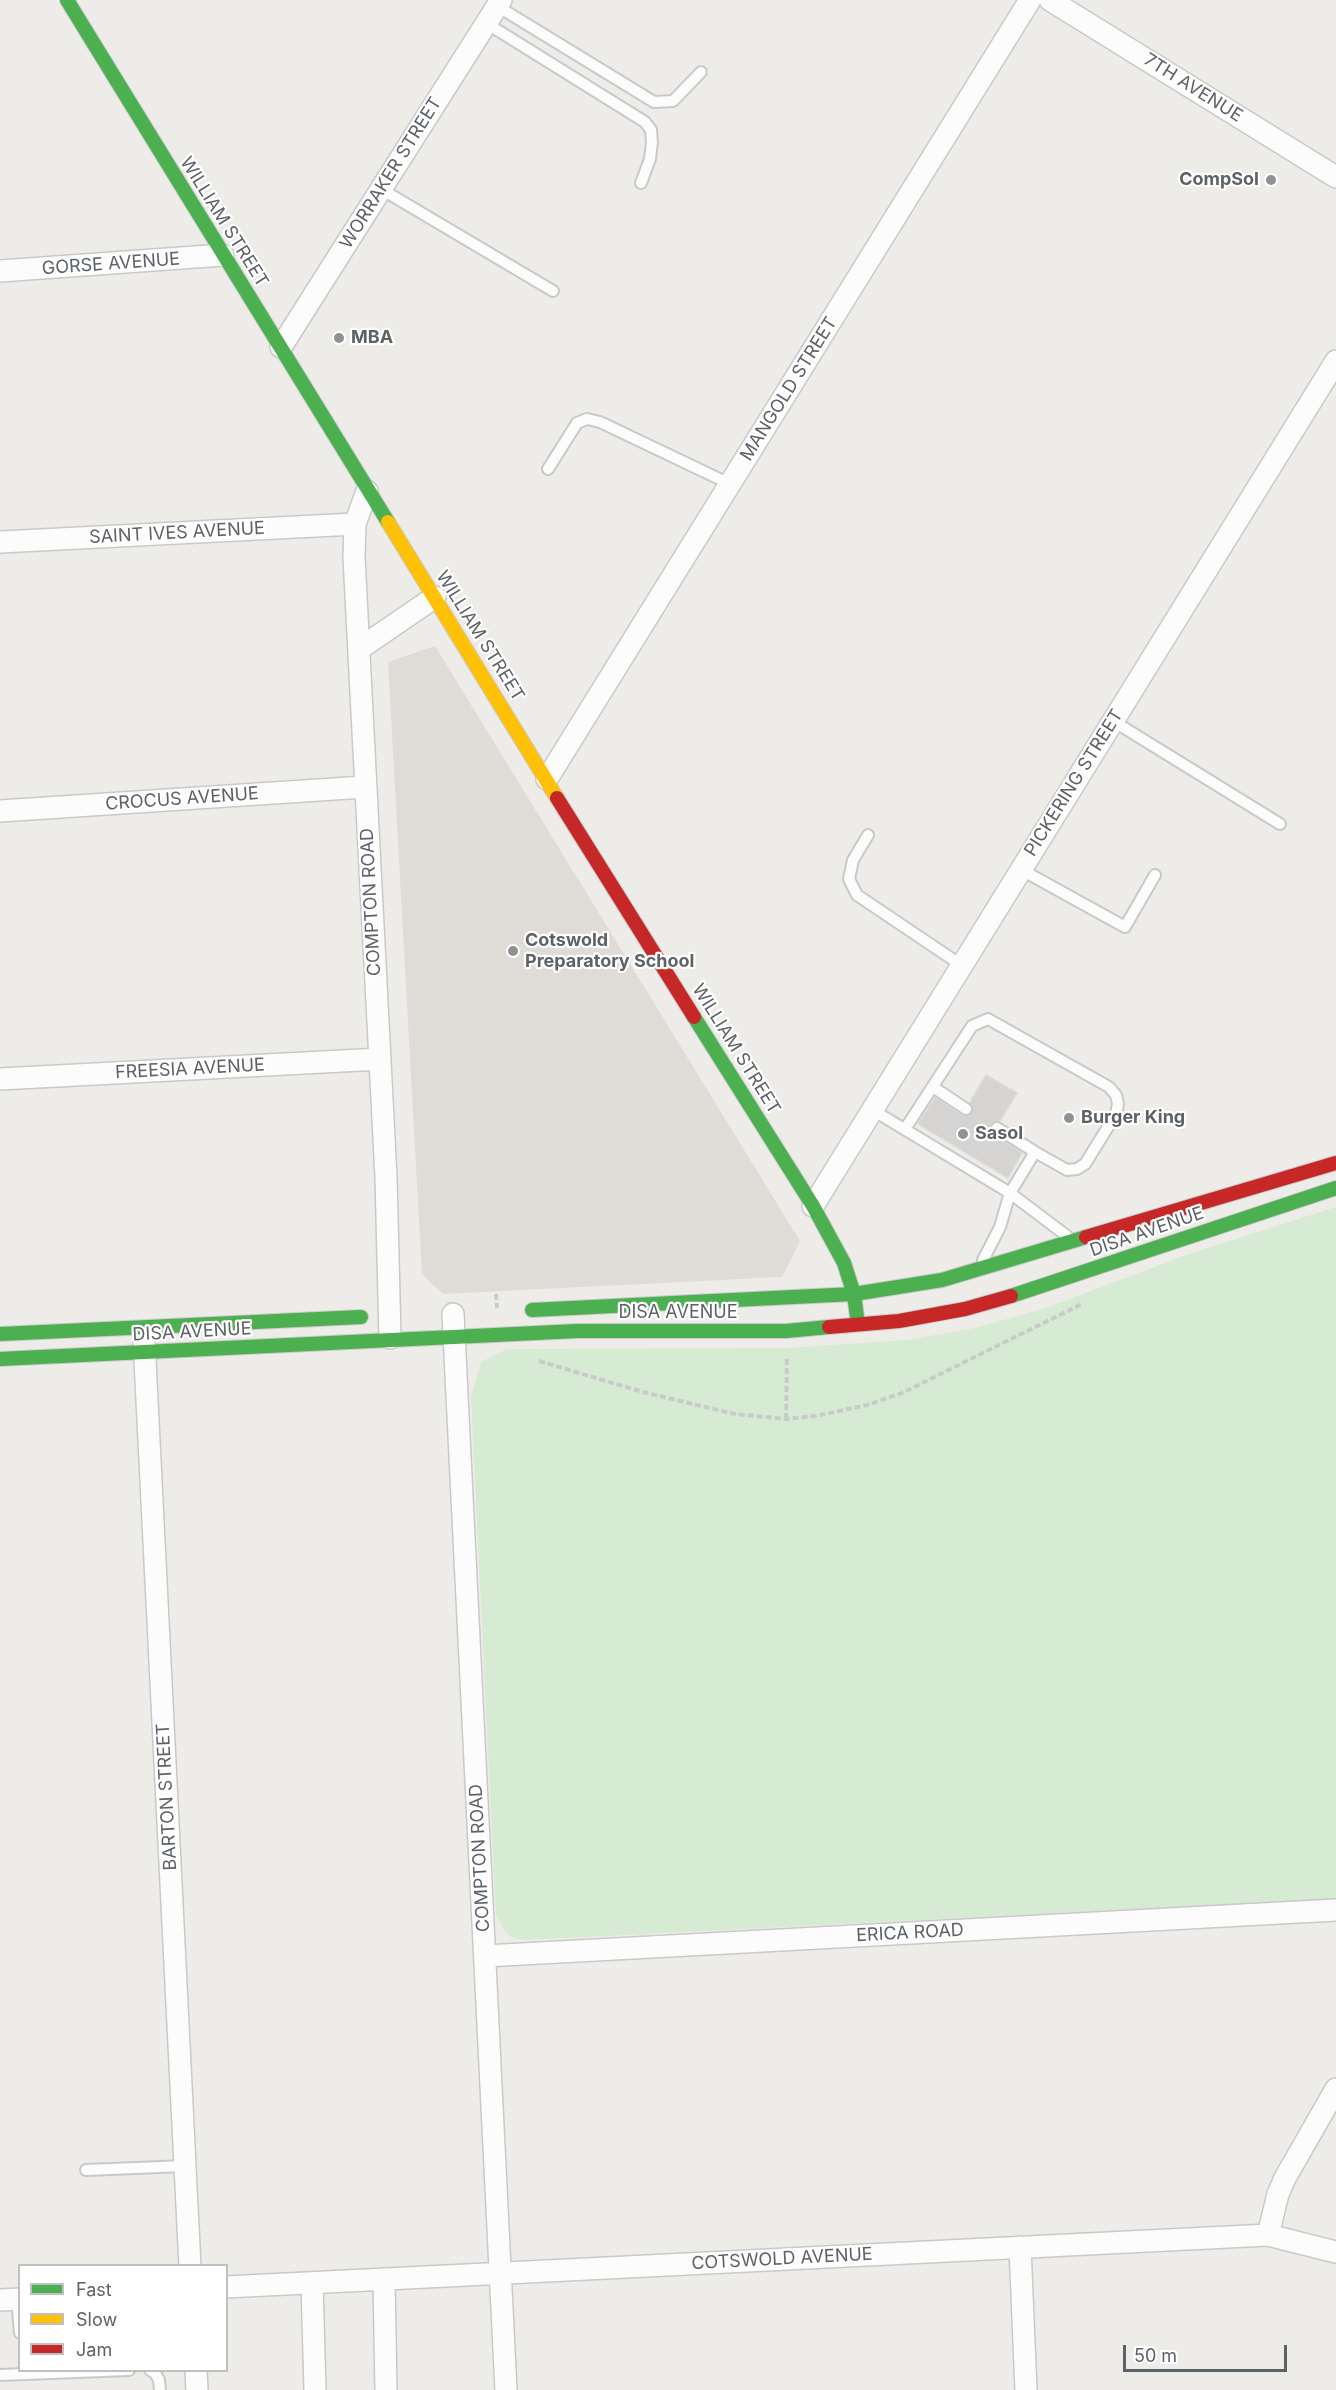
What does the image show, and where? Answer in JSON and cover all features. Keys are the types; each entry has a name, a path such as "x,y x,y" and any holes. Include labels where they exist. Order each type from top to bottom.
{"main road":[{"name":"WILLIAM STREET","path":"67,0 588,849 813,1206 844,1263 854,1294 858,1325"},
{"name":"DISA AVENUE","path":"497,1312 854,1294 942,1280 1336,1163"},
{"name":"DISA AVENUE","path":"0,1359 145,1353 390,1338 454,1321 577,1331 786,1331 899,1321 993,1301 1336,1188"},
{"name":"DISA AVENUE","path":"0,1334 396,1316"}],"street":[{"name":"MANGOLD STREET","path":"547,779 1030,0"},
{"name":"7TH AVENUE","path":"1050,0 1336,177"},
{"name":"WORRAKER STREET","path":"281,346 495,10"},
{"name":"GORSE AVENUE","path":"0,271 223,255"},
{"name":"PICKERING STREET","path":"813,1206 1336,361"},
{"name":"COMPTON ROAD","path":"367,491 355,524 364,788 396,1316 390,1338"},
{"name":"SAINT IVES AVENUE","path":"0,542 355,524"},
{"path":"359,649 435,597"},
{"name":"CROCUS AVENUE","path":"0,811 364,788"},
{"name":"FREESIA AVENUE","path":"0,1079 380,1059"},
{"name":"COMPTON ROAD","path":"454,1321 506,2390"},
{"name":"BARTON STREET","path":"144,1328 190,2264"},
{"name":"ERICA ROAD","path":"485,1956 1336,1910"},
{"path":"1268,2235 1278,2194 1285,2178 1336,2089"},
{"name":"COTSWOLD AVENUE","path":"228,2287 1268,2235 1336,2252"},
{"path":"1020,2247 1026,2390"},
{"path":"384,2279 386,2390"},
{"path":"312,2283 315,2390"},
{"path":"196,2372 196,2390"}],"lane":[{"path":"495,10 654,102 673,100 701,72"},
{"path":"495,10 645,122 651,130 652,142 650,159 641,183"},
{"path":"381,189 553,291"},
{"path":"548,469 577,423 587,419 600,422 730,484"},
{"path":"1113,721 1280,825"},
{"path":"868,835 853,860 849,879 857,895 961,965"},
{"path":"1020,869 1125,927 1155,875"},
{"path":"905,1129 972,1026 988,1019 1109,1087 1116,1095 1118,1104 1116,1114 1085,1164 1077,1169 1068,1170 997,1128"},
{"path":"933,1087 966,1109"},
{"path":"871,1109 1010,1194 1075,1241"},
{"path":"973,1271 980,1265 1000,1227 1010,1194 1035,1152"},
{"path":"86,2170 185,2166"},
{"path":"12,2299 18,2324"},
{"path":"0,2375 23,2372"},
{"path":"153,2372 159,2380 160,2390"}],"path":[{"path":"496,1294 497,1312"},
{"path":"530,1359 704,1408 735,1414 786,1419 843,1411 902,1393 1092,1299"},
{"path":"786,1419 787,1371"}],"shaded area":[{"name":"Cotswold Preparatory School","path":"435,646 800,1241 782,1277 443,1294 422,1274 388,662"}],"green space":[{"path":"1336,1207 1336,1899 527,1940 514,1938 506,1933 496,1916 471,1396 481,1362 507,1349 787,1348 907,1340 975,1328 1046,1308 1186,1255"}],"building":[{"path":"986,1075 1017,1093 1000,1121 993,1122 990,1127 993,1134 1022,1153 1008,1178 918,1124 935,1097 962,1115 970,1115 973,1109 970,1102"}],"traffic: fast":[{"path":"67,0 388,522"},
{"path":"694,1017 813,1206 844,1263 854,1294 857,1317"},
{"path":"1011,1296 1336,1188"},
{"path":"532,1310 854,1294 942,1280 1086,1237"},
{"path":"0,1334 361,1317"},
{"path":"0,1359 577,1331 786,1331 829,1327"}],"traffic: slow":[{"path":"388,522 557,798"}],"traffic: jam":[{"path":"557,798 694,1017"},
{"path":"1086,1237 1336,1163"},
{"path":"829,1327 899,1321 965,1309 1011,1296"}],"place":[{"name":"CompSol","path":"1271,180"},
{"name":"MBA","path":"339,338"},
{"name":"Cotswold Preparatory School","path":"513,951"},
{"name":"Burger King","path":"1069,1118"},
{"name":"Sasol","path":"963,1134"}]}
